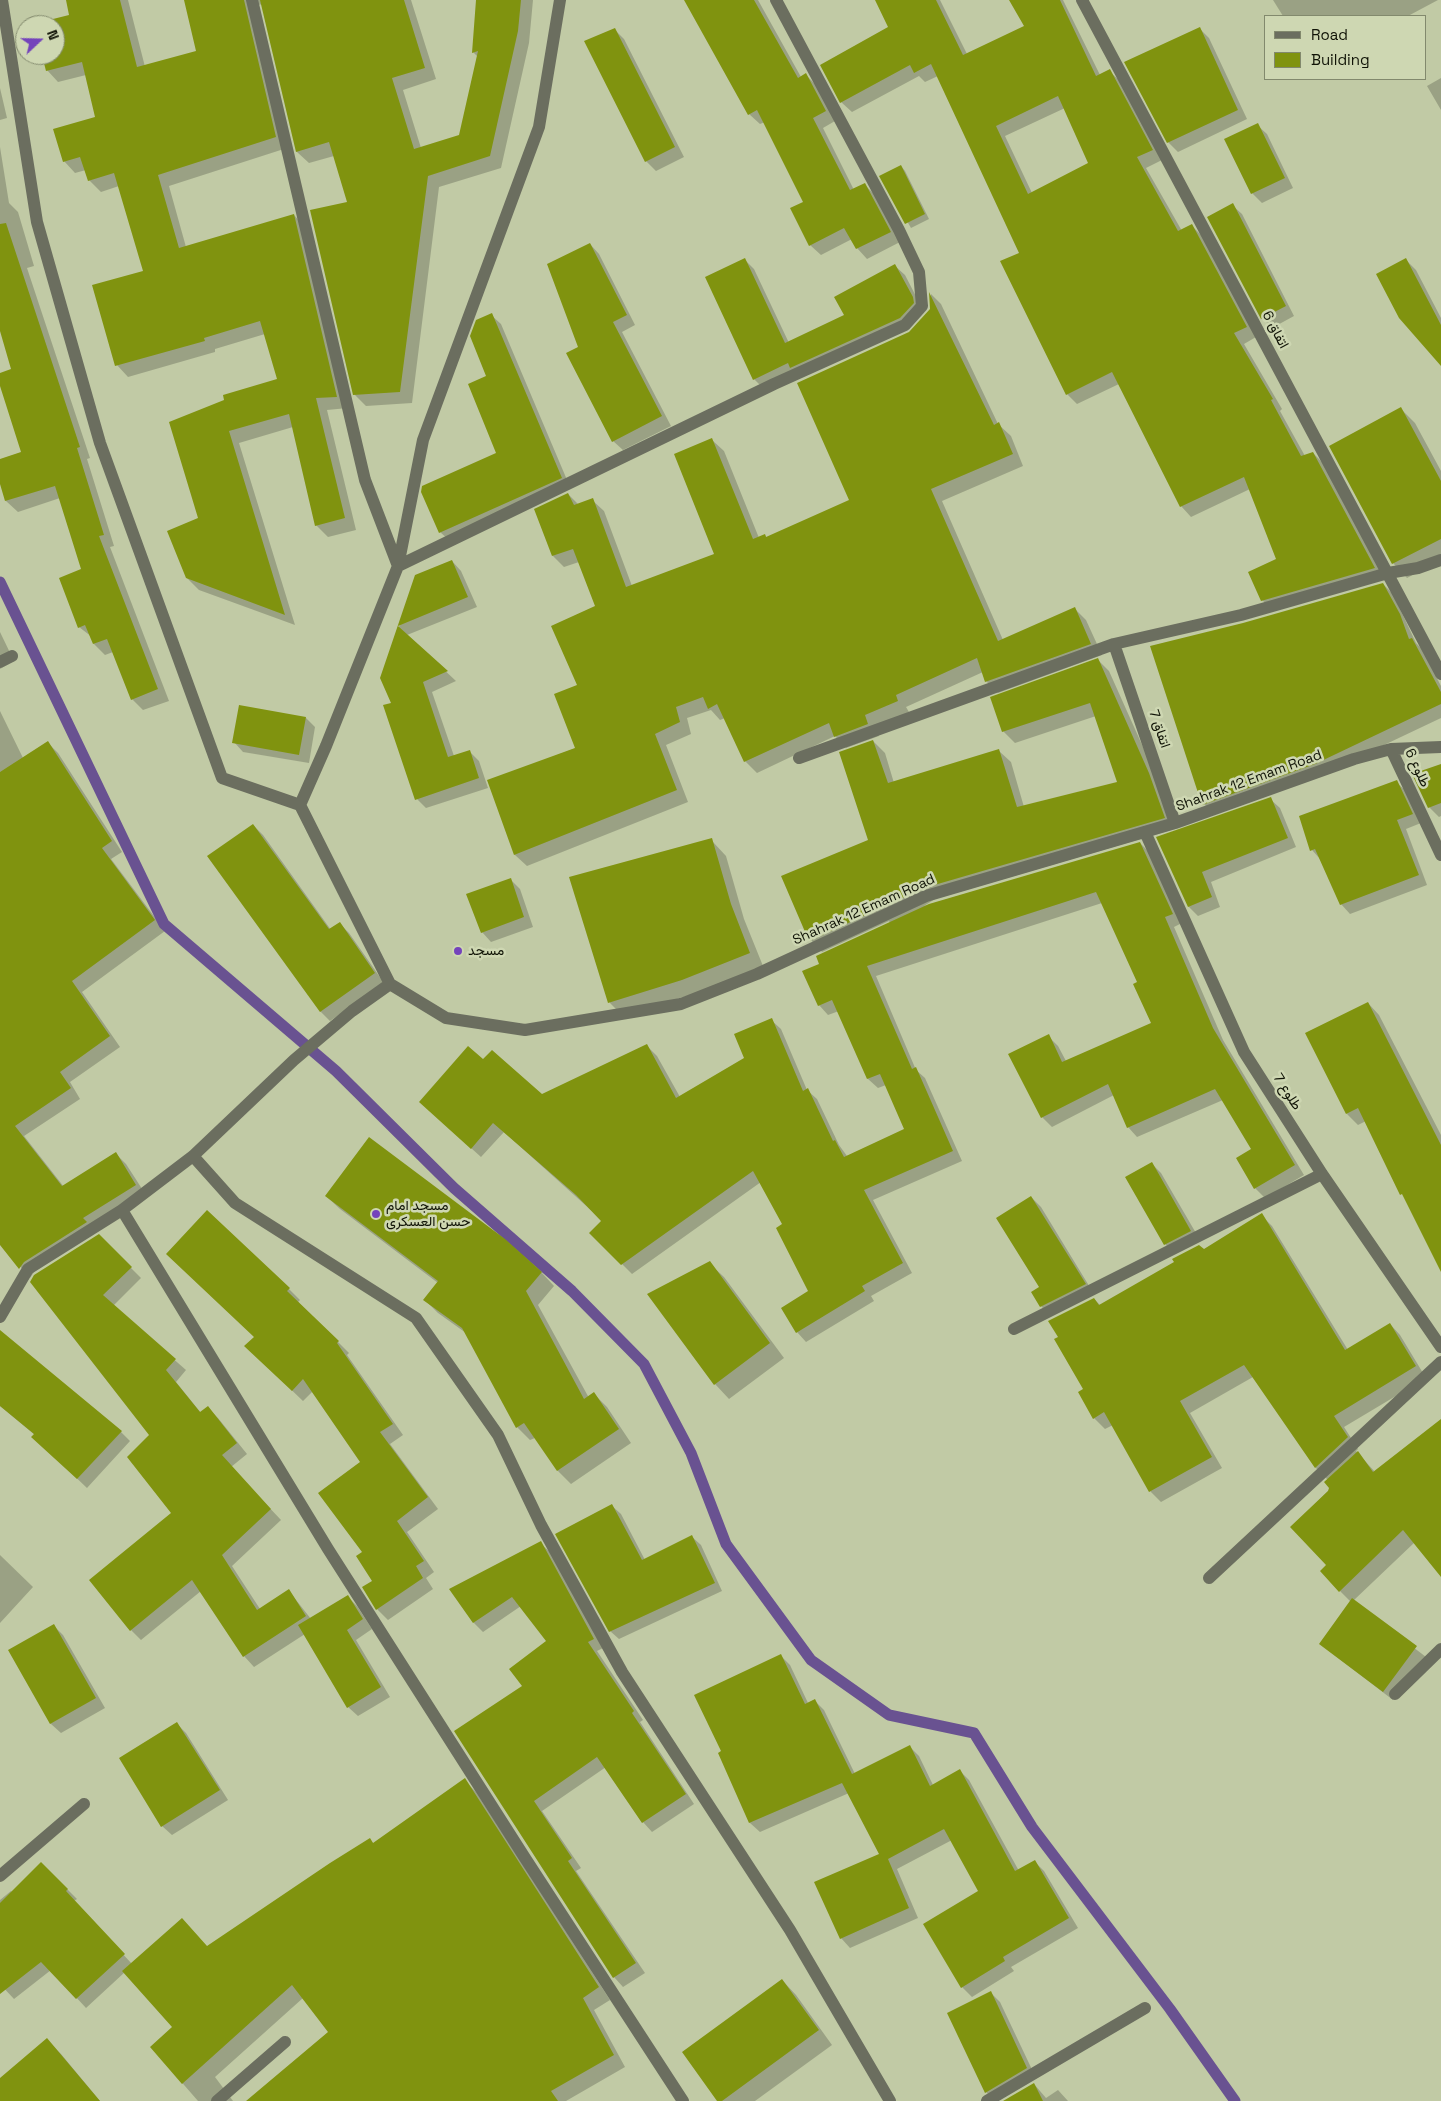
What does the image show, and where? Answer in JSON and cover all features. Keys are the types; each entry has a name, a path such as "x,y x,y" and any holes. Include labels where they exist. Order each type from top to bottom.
{"street":[{"path":"0,1318 28,1269 122,1210 193,1156 294,1060 352,1011 390,984 300,805 222,778 205,736 100,443 37,222 2,0"},
{"path":"252,0 365,480 398,566"},
{"path":"300,805 326,746 398,566 423,440 539,127 560,0"},
{"path":"398,566 774,384 905,325 922,306 919,272 899,230 776,0"},
{"name":"اتفاق 6","path":"1082,0 1441,674"},
{"path":"798,758 1114,644 1241,615 1388,573 1418,568 1441,560"},
{"name":"اتفاق 7","path":"1114,644 1175,823"},
{"path":"0,662 12,656"},
{"name":"Shahrak 12 Emam Road","path":"390,984 446,1018 525,1030 681,1004 758,974 926,896 1175,823 1354,759 1392,749 1441,747"},
{"name":"طلوع 6","path":"1392,749 1441,855"},
{"name":"طلوع 7","path":"1145,832 1244,1052 1322,1174 1441,1347"},
{"path":"193,1156 235,1203 416,1318 498,1435 541,1525 622,1672 790,1930 890,2101"},
{"path":"1014,1329 1322,1174"},
{"path":"122,1210 333,1557 525,1858 684,2101"},
{"path":"1209,1578 1441,1362"},
{"path":"1395,1694 1441,1648"},
{"path":"0,1876 84,1804"},
{"path":"988,2101 1146,2008"},
{"path":"218,2101 285,2042"}],"building":[{"path":"66,0 120,0 137,67 196,51 184,0 244,0 276,137 158,175 179,248 294,214 337,397 316,398 345,518 315,526 289,414 229,431 285,615 186,578 167,531 198,518 169,422 224,400 223,395 277,379 260,321 204,338 205,341 115,366 92,285 143,271 114,173 88,181 80,157 63,162 53,129 95,117 82,62 46,71 44,65 65,65 65,16 69,15"},
{"path":"260,0 404,0 425,68 392,78 414,149 459,135 478,51 472,53 476,0 521,0 518,31 490,156 428,176 400,392 353,395 310,210 347,202 329,142 296,152"},
{"path":"684,0 754,0 798,78 806,73 826,111 813,118 850,190 865,183 891,232 856,249 844,228 809,246 790,208 803,202 757,110 748,115"},
{"path":"875,0 936,0 963,55 1024,26 1009,0 1060,0 1096,76 1110,69 1153,150 1137,157 1178,231 1192,224 1247,327 1234,333 1273,399 1271,400 1301,456 1313,452 1375,568 1261,601 1248,572 1276,559 1244,477 1180,507 1112,372 1066,395 1000,261 1019,253 931,64 914,73 910,65 840,103 820,65 888,27","holes":["1058,96 1088,163 1028,194 996,126"]},
{"path":"1200,27 1238,110 1167,143 1124,62"},
{"path":"615,28 675,147 645,162 584,41"},
{"path":"1258,123 1285,178 1251,194 1224,139"},
{"path":"901,165 925,214 905,224 879,176"},
{"path":"1233,203 1286,306 1261,319 1207,217"},
{"path":"6,223 80,447 77,448 104,535 99,536 158,689 131,700 107,639 93,644 85,625 78,628 59,578 81,569 55,486 5,501 0,484 0,459 21,452 0,386 0,373 11,369 0,331 0,224"},
{"path":"590,243 627,315 613,322 662,416 612,442 566,353 578,347 547,264"},
{"path":"745,258 785,343 844,315 834,297 895,264 913,297 914,303 900,318 790,368 788,363 753,380 705,277"},
{"path":"1406,258 1441,325 1441,366 1399,318 1376,274"},
{"path":"929,292 994,425 999,422 1013,454 931,489 998,641 1075,607 1091,644 985,682 977,658 896,695 898,701 865,715 868,724 834,737 829,723 744,762 717,704 708,709 703,697 676,707 680,722 655,734 677,790 514,855 487,780 575,748 554,694 577,685 551,626 595,606 573,549 552,556 534,509 568,493 574,505 593,498 626,587 714,554 674,454 712,438 753,539 765,534 766,537 849,500 797,383 909,332 930,309"},
{"path":"492,313 562,478 439,533 421,492 422,486 496,453 468,384 486,376 470,336 476,320"},
{"path":"1401,407 1441,481 1441,539 1392,564 1329,446"},
{"path":"452,560 468,597 398,626 448,671 423,682 448,757 470,750 479,778 415,800 383,705 391,703 380,678 415,575"},
{"path":"1383,583 1400,614 1409,639 1412,638 1441,692 1441,704 1315,764 1202,805 1150,646 1243,623"},
{"path":"1098,658 1149,773 1165,818 924,888 809,941 781,876 868,840 839,752 873,740 888,783 999,749 1017,807 1117,782 1090,703 1002,732 990,697"},
{"path":"239,705 306,717 299,755 232,743"},
{"path":"48,741 112,841 102,848 155,920 72,981 110,1036 60,1072 71,1088 15,1126 62,1186 116,1152 136,1185 83,1218 87,1222 24,1262 19,1269 0,1245 0,772"},
{"path":"1441,764 1441,803 1428,808 1412,774"},
{"path":"1397,780 1413,814 1397,820 1419,875 1340,905 1315,849 1310,851 1299,816"},
{"path":"1271,797 1288,838 1202,872 1212,897 1188,907 1156,837"},
{"path":"253,824 329,929 340,922 375,973 320,1012 207,856"},
{"path":"712,838 731,904 750,953 682,980 608,1003 569,877"},
{"path":"1140,842 1173,914 1165,917 1213,1028 1295,1165 1254,1189 1236,1158 1251,1149 1215,1089 1127,1128 1108,1084 1041,1118 1008,1054 1049,1034 1062,1062 1151,1023 1133,984 1137,982 1096,892 867,966 912,1069 916,1067 953,1151 864,1190 903,1263 862,1286 865,1291 796,1333 781,1308 808,1291 776,1228 782,1224 753,1171 621,1265 589,1233 601,1221 576,1195 493,1123 471,1149 419,1102 468,1046 483,1059 492,1050 542,1094 647,1044 676,1098 744,1058 734,1034 772,1018 803,1091 808,1088 833,1141 835,1140 844,1157 904,1129 880,1074 867,1079 832,1000 818,1006 802,971 819,964 816,956 929,904"},
{"path":"511,878 524,917 481,933 466,894"},
{"path":"1368,1002 1441,1145 1441,1272 1402,1194 1400,1195 1358,1108 1346,1114 1305,1033"},
{"path":"369,1137 505,1239 542,1272 526,1291 584,1399 594,1392 619,1429 557,1471 524,1423 516,1428 462,1328 423,1300 438,1281 325,1196"},
{"path":"1152,1162 1191,1231 1164,1245 1125,1177"},
{"path":"1031,1196 1086,1284 1040,1307 1031,1292 1039,1287 996,1218"},
{"path":"207,1210 290,1288 287,1291 339,1341 337,1343 393,1424 380,1432 428,1497 397,1521 424,1561 416,1566 423,1578 376,1610 362,1587 372,1581 356,1556 362,1552 318,1493 360,1462 303,1379 292,1391 244,1346 254,1337 166,1254"},
{"path":"1262,1213 1345,1350 1390,1323 1416,1366 1334,1416 1348,1437 1315,1468 1244,1365 1180,1401 1212,1457 1149,1492 1104,1412 1093,1419 1078,1392 1083,1389 1054,1339 1058,1337 1048,1321 1094,1298 1099,1305 1174,1262 1172,1259 1199,1245 1204,1249"},
{"path":"99,1234 132,1267 103,1295 176,1359 166,1370 200,1412 208,1406 237,1443 222,1455 271,1509 222,1555 257,1610 289,1589 306,1616 243,1657 192,1580 130,1631 89,1580 171,1513 127,1457 149,1435 30,1282 34,1275"},
{"path":"710,1261 770,1343 714,1385 647,1294"},
{"path":"0,1330 122,1431 77,1479 31,1437 34,1434 0,1406"},
{"path":"1441,1419 1441,1577 1403,1530 1339,1592 1320,1571 1326,1565 1290,1527 1328,1491 1329,1488 1324,1482 1358,1451 1373,1472"},
{"path":"612,1504 642,1560 692,1535 715,1583 609,1632 555,1534"},
{"path":"541,1541 594,1639 588,1642 686,1794 642,1823 597,1757 534,1801 572,1858 568,1861 636,1963 613,1978 454,1731 522,1686 509,1669 546,1641 512,1597 473,1623 449,1589"},
{"path":"348,1595 363,1619 347,1630 381,1687 347,1708 298,1625"},
{"path":"1352,1598 1417,1646 1383,1692 1319,1644"},
{"path":"54,1624 96,1698 50,1724 8,1650"},
{"path":"781,1654 805,1704 815,1699 852,1774 910,1745 930,1786 960,1769 1015,1871 1035,1860 1069,1918 1003,1957 1005,1961 961,1988 923,1924 978,1891 944,1829 888,1859 909,1908 840,1939 814,1882 879,1854 842,1783 749,1823 718,1753 721,1751 694,1695"},
{"path":"177,1722 220,1790 161,1827 119,1758"},
{"path":"465,1778 599,1987 583,1998 614,2055 551,2091 558,2101 246,2101 328,2032 292,1985 182,2084 150,2047 172,2027 122,1971 182,1918 207,1946 370,1838 373,1843"},
{"path":"41,1862 68,1889 66,1891 125,1954 76,1999 41,1962 0,1994 0,1903"},
{"path":"782,1979 819,2030 722,2101 717,2101 682,2052"},
{"path":"991,1991 1027,2068 985,2093 947,2013"},
{"path":"47,2038 100,2101 0,2101 0,2078"},
{"path":"1034,2083 1043,2101 1003,2101"}],"waterway":[{"path":"0,582 164,924 336,1071 454,1188 572,1291 644,1364 691,1453 726,1544 811,1660 889,1715 974,1733 1032,1827 1170,2009 1235,2101"}],"place":[{"name":"مسجد","path":"458,951"},
{"name":"مسجد امام حسن العسکری","path":"376,1214"}]}
